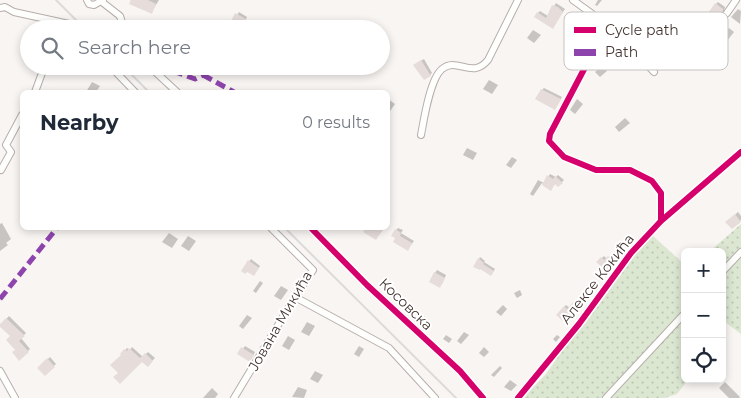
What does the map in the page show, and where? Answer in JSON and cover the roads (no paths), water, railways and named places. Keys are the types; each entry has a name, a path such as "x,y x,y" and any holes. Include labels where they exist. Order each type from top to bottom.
{"street":[{"path":"87,0 89,4 94,5 102,1 120,16 121,20"},
{"path":"421,135 428,101 442,69 449,65 477,69 484,66 518,0"},
{"path":"573,0 590,12"},
{"path":"728,12 736,0"},
{"path":"0,8 4,7 14,12 43,20"},
{"path":"584,70 550,134 549,141 564,157 596,170 630,170 652,181 661,193 661,221"},
{"path":"36,90 41,75"},
{"path":"119,75 133,90"},
{"path":"159,75 175,90"},
{"path":"1,170 11,152 6,145 20,119"},
{"name":"Алексе Кокића","path":"518,398 579,324 593,302 631,253 661,221 741,152"},
{"name":"Јована Микића","path":"234,398 294,296 314,270 273,230"},
{"name":"Косовска","path":"313,230 367,284 460,371 483,398"},
{"path":"726,268 741,252"},
{"path":"294,296 389,348 435,398"},
{"path":"606,398 681,316"},
{"path":"0,371 2,382 15,398"}],"railway":[{"path":"56,0 76,20"},
{"path":"132,75 147,90"},
{"path":"287,230 456,398"}]}
